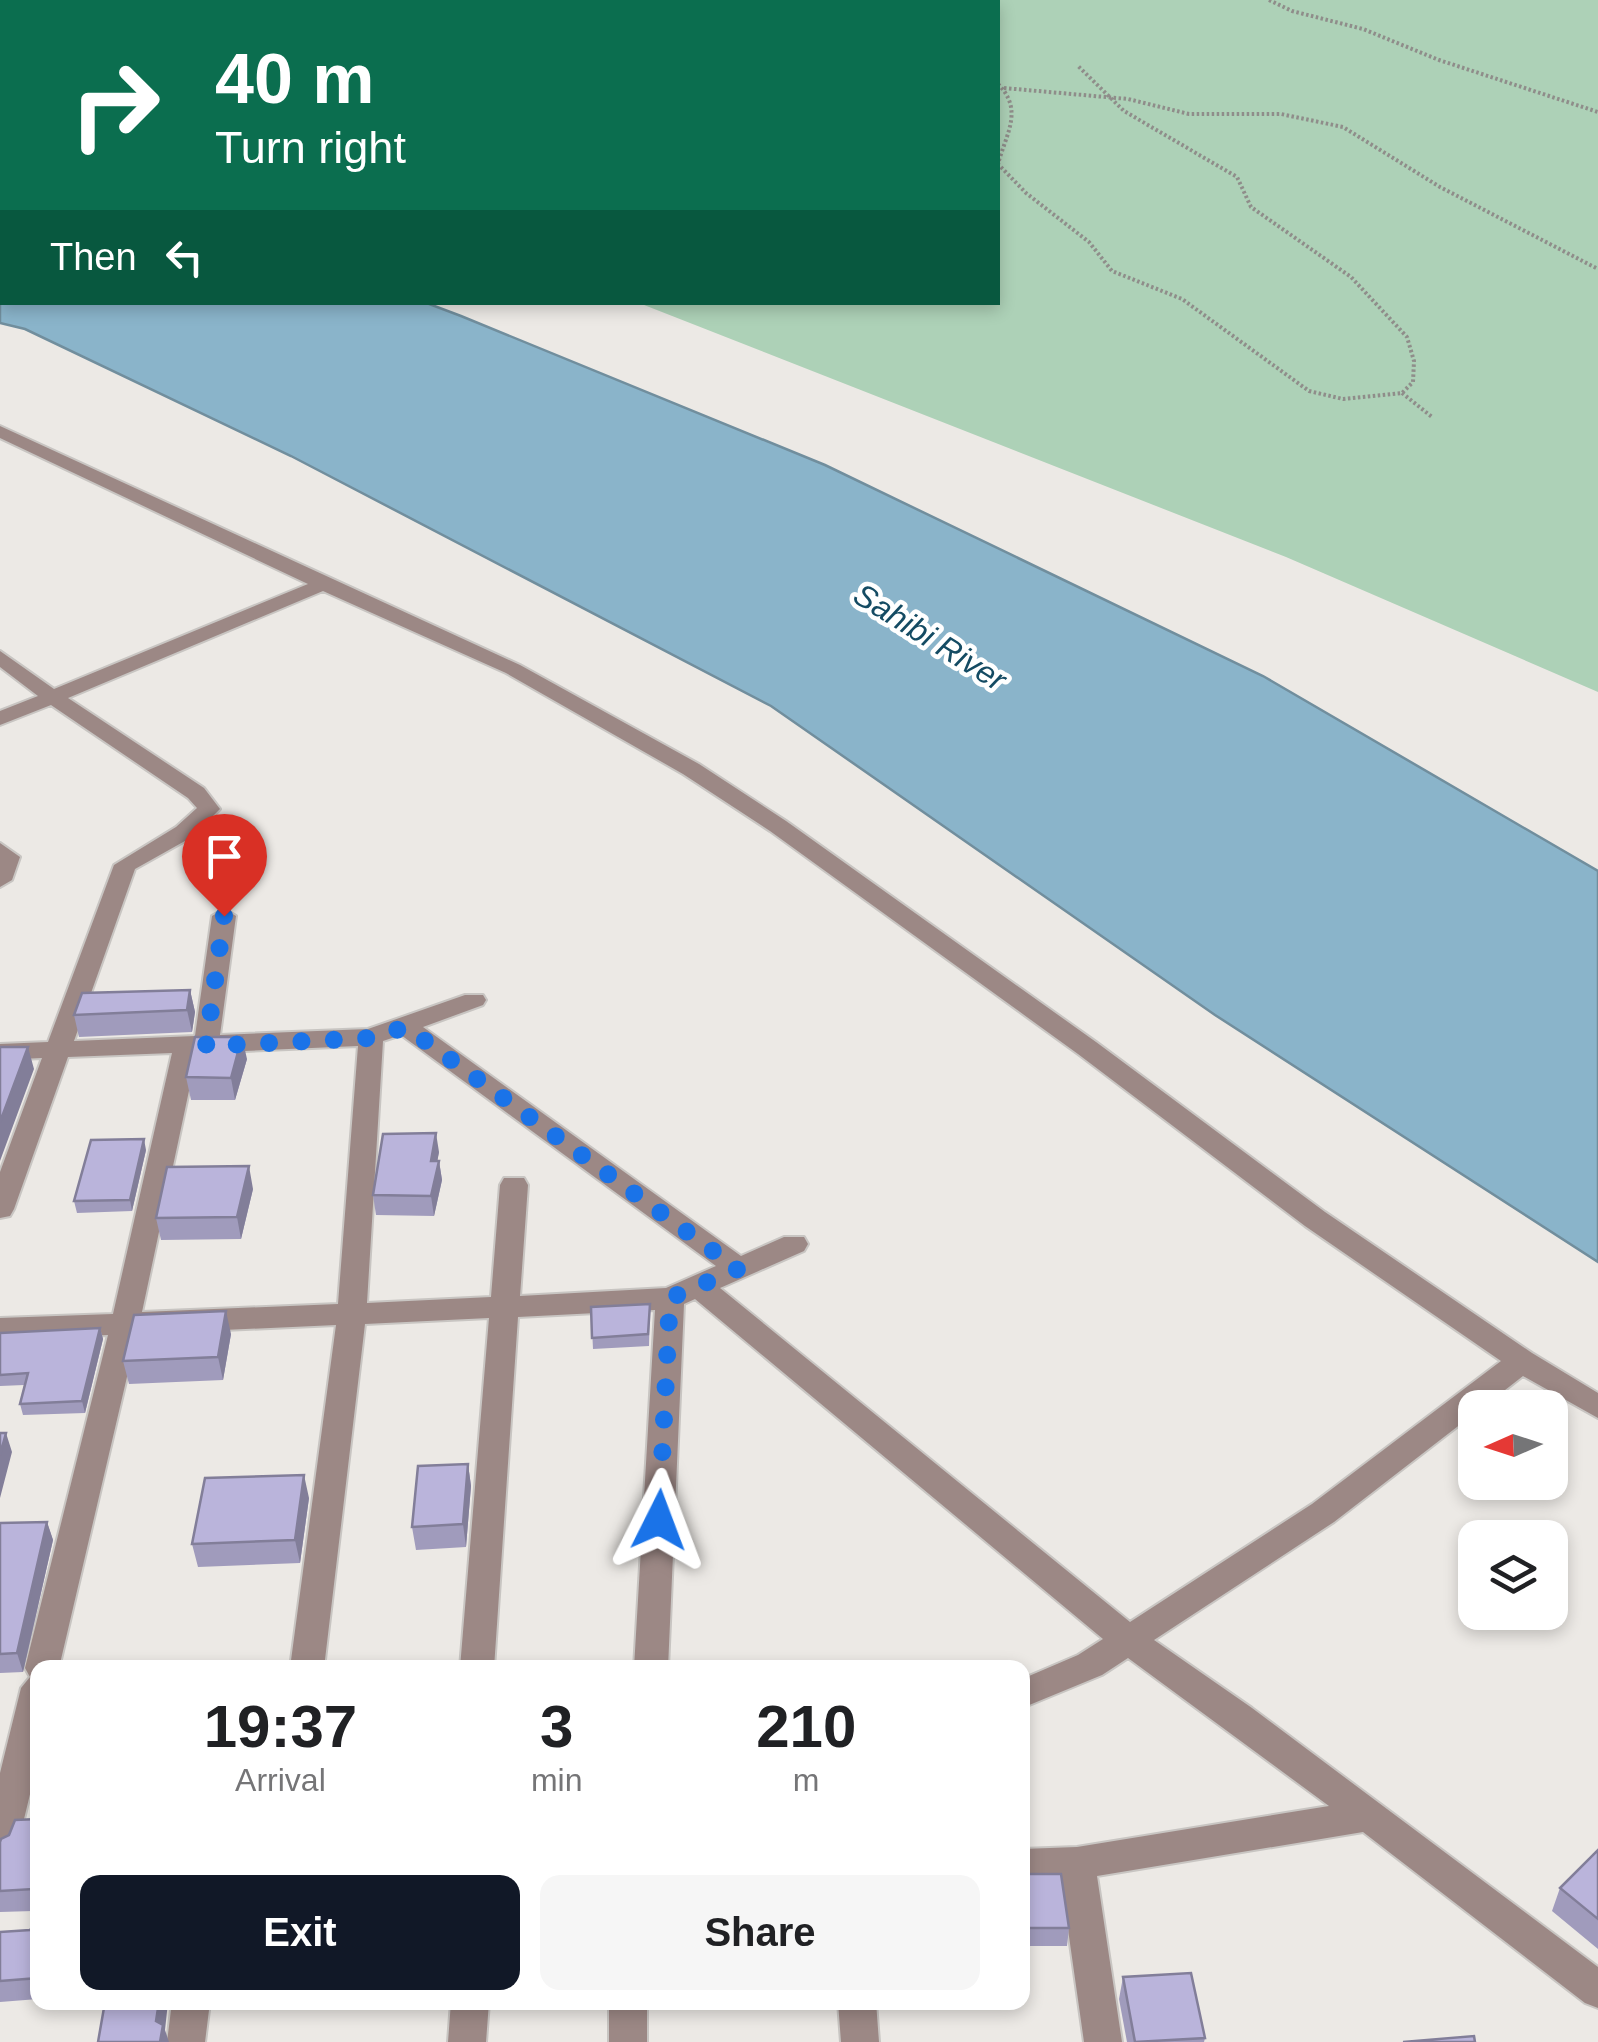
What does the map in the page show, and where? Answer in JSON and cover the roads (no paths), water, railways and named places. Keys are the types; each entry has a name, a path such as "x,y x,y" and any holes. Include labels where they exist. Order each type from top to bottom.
{"street":[{"path":"0,431 324,584 513,668 691,769 778,826 1087,1048 1315,1219 1522,1361 1598,1407"},
{"path":"0,719 324,584"},
{"path":"0,657 52,697 196,793 209,809 184,832 125,865 0,1209"},
{"path":"0,850 9,857 0,880"},
{"path":"44,1660 196,1047 224,916"},
{"path":"0,1052 371,1038 474,1000"},
{"path":"406,1027 738,1269"},
{"path":"308,1660 352,1316 371,1038"},
{"path":"478,1660 514,1185"},
{"path":"0,1329 502,1308 684,1292 794,1244"},
{"path":"684,1292 1128,1640 1240,1718 1598,1990"},
{"path":"653,1660 684,1292"},
{"path":"1030,1691 1090,1665 1322,1513 1522,1361"},
{"path":"0,1844 4,1808 30,1716"},
{"path":"1030,1866 1077,1863 1367,1816"},
{"path":"1077,1863 1103,2042"},
{"path":"186,2042 189,2010"},
{"path":"467,2042 469,2010"},
{"path":"628,2010 628,2042"},
{"path":"858,2010 860,2042"}],"water":[{"name":"Sahibi River","path":"0,305 432,305 825,465 1263,676 1598,871 1598,1262 1215,1015 771,706 291,456 25,329 0,323"}]}
